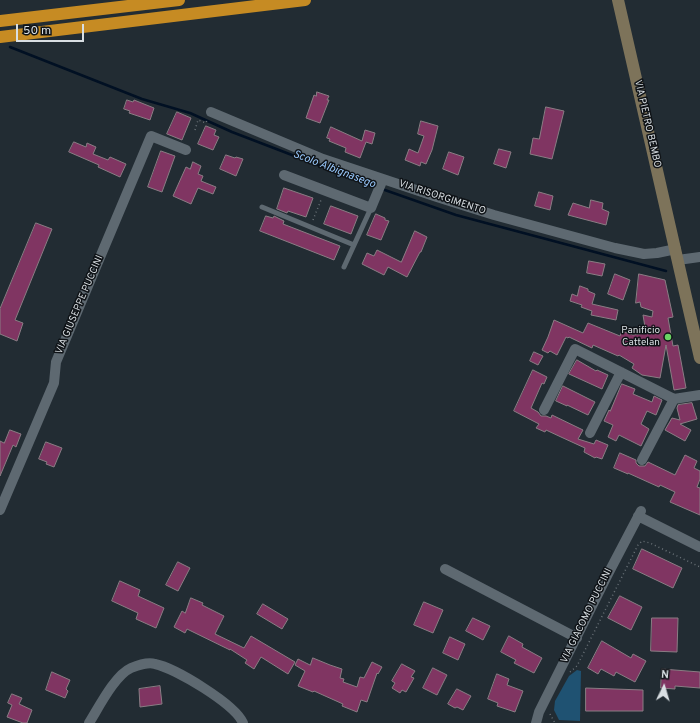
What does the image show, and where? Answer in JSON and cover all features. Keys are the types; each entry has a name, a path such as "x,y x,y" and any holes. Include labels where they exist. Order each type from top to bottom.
{"highway":[{"path":"0,21 179,0"},
{"path":"0,37 304,0"}],"main road":[{"name":"VIA PIETRO BEMBO","path":"618,0 677,254"},
{"path":"677,254 700,358"}],"street":[{"name":"VIA RISORGIMENTO","path":"211,112 323,159 380,185 615,248 644,254 677,254"},
{"name":"VIA GIUSEPPE PUCCINI","path":"0,510 54,383 56,362 151,136 186,150"},
{"path":"284,175 371,208 380,185"},
{"path":"677,254 700,257"},
{"path":"544,410 575,349 674,399 700,395"},
{"path":"590,433 621,372"},
{"path":"642,460 674,399"},
{"name":"VIA GIACOMO PUCCINI","path":"536,723 539,712 608,574 640,514 700,547"},
{"path":"445,569 577,638"},
{"path":"89,723 124,672 132,667 155,664 184,677 222,699 236,712 243,723"}],"lane":[{"path":"262,207 354,245"},
{"path":"344,267 371,208"}],"path":[{"path":"195,130 198,120 206,123"},
{"path":"310,227 325,190"},
{"path":"569,674 577,666 638,545 642,541 650,543 700,567"},
{"path":"549,710 550,715 556,723"}],"shaded area":[{"path":"577,670 581,671 580,721 559,720 554,710 555,701 569,676"}],"building":[{"path":"317,92 329,96 327,100 329,100 320,123 306,118 314,95 316,96"},
{"path":"127,100 133,102 134,100 154,108 150,120 129,113 130,111 124,109"},
{"path":"546,107 564,111 552,159 530,154 533,138 539,139"},
{"path":"177,112 191,118 182,140 167,134"},
{"path":"421,121 438,126 432,150 426,164 421,162 420,166 405,160 409,149 418,153 424,136 418,134"},
{"path":"206,126 216,130 214,135 219,137 213,150 198,144"},
{"path":"331,127 362,141 365,130 375,133 372,144 366,142 360,158 345,152 346,148 329,141 330,139 327,138"},
{"path":"74,142 86,147 87,143 96,147 93,154 108,160 110,157 126,164 120,177 98,167 99,165 69,152"},
{"path":"499,149 511,152 506,168 494,164"},
{"path":"161,151 175,156 162,192 148,187"},
{"path":"449,152 464,157 458,175 443,169"},
{"path":"226,155 243,159 236,176 220,169"},
{"path":"193,162 201,166 198,174 203,176 201,181 216,187 213,194 198,188 191,204 173,196 186,167 190,169"},
{"path":"284,188 313,198 306,217 277,209"},
{"path":"539,192 553,196 550,210 535,206"},
{"path":"591,200 603,203 602,209 609,212 606,225 568,215 573,203 589,208"},
{"path":"331,206 358,216 351,234 324,224"},
{"path":"376,214 389,221 381,240 367,235"},
{"path":"266,216 273,218 274,216 284,221 283,224 340,246 334,260 260,231"},
{"path":"36,223 52,229 15,320 23,323 17,341 0,334 0,309"},
{"path":"415,231 427,237 421,252 407,277 388,267 384,275 362,264 367,253 374,256 377,250 401,262"},
{"path":"589,261 605,264 602,276 587,273"},
{"path":"615,274 630,280 623,300 608,294"},
{"path":"639,274 665,280 673,317 668,318 673,346 678,345 686,388 674,390 666,345 660,378 642,375 632,368 634,364 619,355 618,356 593,345 592,348 569,337 566,337 557,355 550,351 548,353 542,350 554,320 583,333 588,323 620,336 622,331 633,335 646,333 643,315 652,317 653,311 641,307 640,302 636,303"},
{"path":"580,286 595,294 592,304 618,310 616,320 591,315 592,311 581,307 582,305 570,301 572,294 577,296"},
{"path":"534,352 543,356 538,365 530,361"},
{"path":"577,360 596,371 597,370 608,375 602,389 569,374"},
{"path":"533,370 547,377 544,384 542,383 531,408 538,412 541,416 551,418 552,415 583,430 578,439 594,444 596,440 608,445 602,459 595,458 584,452 585,448 546,430 545,432 536,428 539,424 514,411"},
{"path":"622,384 635,389 633,394 652,402 654,396 662,400 656,415 647,411 641,424 649,429 641,446 619,435 616,441 608,437 613,425 604,421"},
{"path":"563,386 595,402 588,415 556,401"},
{"path":"692,403 697,419 680,424 691,430 685,441 665,430 672,418 680,420 677,408 678,405"},
{"path":"10,430 21,434 16,447 13,445 0,476 0,441 4,443"},
{"path":"46,442 62,448 54,467 39,459"},
{"path":"620,453 636,460 636,463 639,466 645,466 648,462 675,475 685,455 697,461 694,468 700,471 700,479 697,487 700,488 700,515 670,502 675,492 660,485 659,487 614,468"},
{"path":"642,549 682,568 673,588 633,569"},
{"path":"178,562 190,568 178,591 166,585"},
{"path":"120,581 140,590 138,596 164,608 156,628 136,619 138,613 112,601"},
{"path":"620,596 642,607 631,630 608,618"},
{"path":"191,598 203,603 202,605 224,616 215,634 244,648 251,636 295,662 288,674 261,657 254,669 245,663 247,660 230,649 187,629 185,633 174,627 182,611 185,613"},
{"path":"424,602 443,610 433,633 414,625"},
{"path":"263,604 288,619 282,629 257,614"},
{"path":"473,618 490,626 483,640 466,631"},
{"path":"652,618 678,618 677,652 651,651"},
{"path":"509,636 523,644 522,647 542,658 534,673 514,663 516,660 501,652"},
{"path":"450,637 465,644 458,660 443,653"},
{"path":"602,641 631,658 633,654 646,661 635,682 616,672 614,676 601,669 598,674 588,668"},
{"path":"313,658 342,669 340,678 344,679 343,682 357,687 360,677 364,678 372,662 382,667 378,674 377,673 367,702 361,700 357,712 314,691 313,692 298,686 305,671 295,665 298,659 310,665"},
{"path":"402,664 415,671 411,677 414,678 406,692 402,690 400,693 392,688 395,683 392,681"},
{"path":"433,668 447,675 437,695 423,688"},
{"path":"662,669 700,672 700,688 675,686 675,689 661,688"},
{"path":"52,672 70,680 66,689 68,691 65,698 46,690"},
{"path":"497,674 509,679 507,685 523,691 515,712 497,706 498,703 488,699"},
{"path":"160,686 162,704 140,707 139,689"},
{"path":"586,688 643,690 643,711 586,711"},
{"path":"457,689 471,696 463,710 448,704"},
{"path":"12,694 22,698 19,704 32,710 27,723 7,717 12,705 8,703"}],"waterway":[{"name":"Scolo Albignasego","path":"10,47 142,99 190,113 232,132 378,188"},
{"name":"Scolo Albignasego","path":"382,189 456,215 666,271"}],"place":[{"name":"Panificio Cattelan","path":"668,337"}]}
